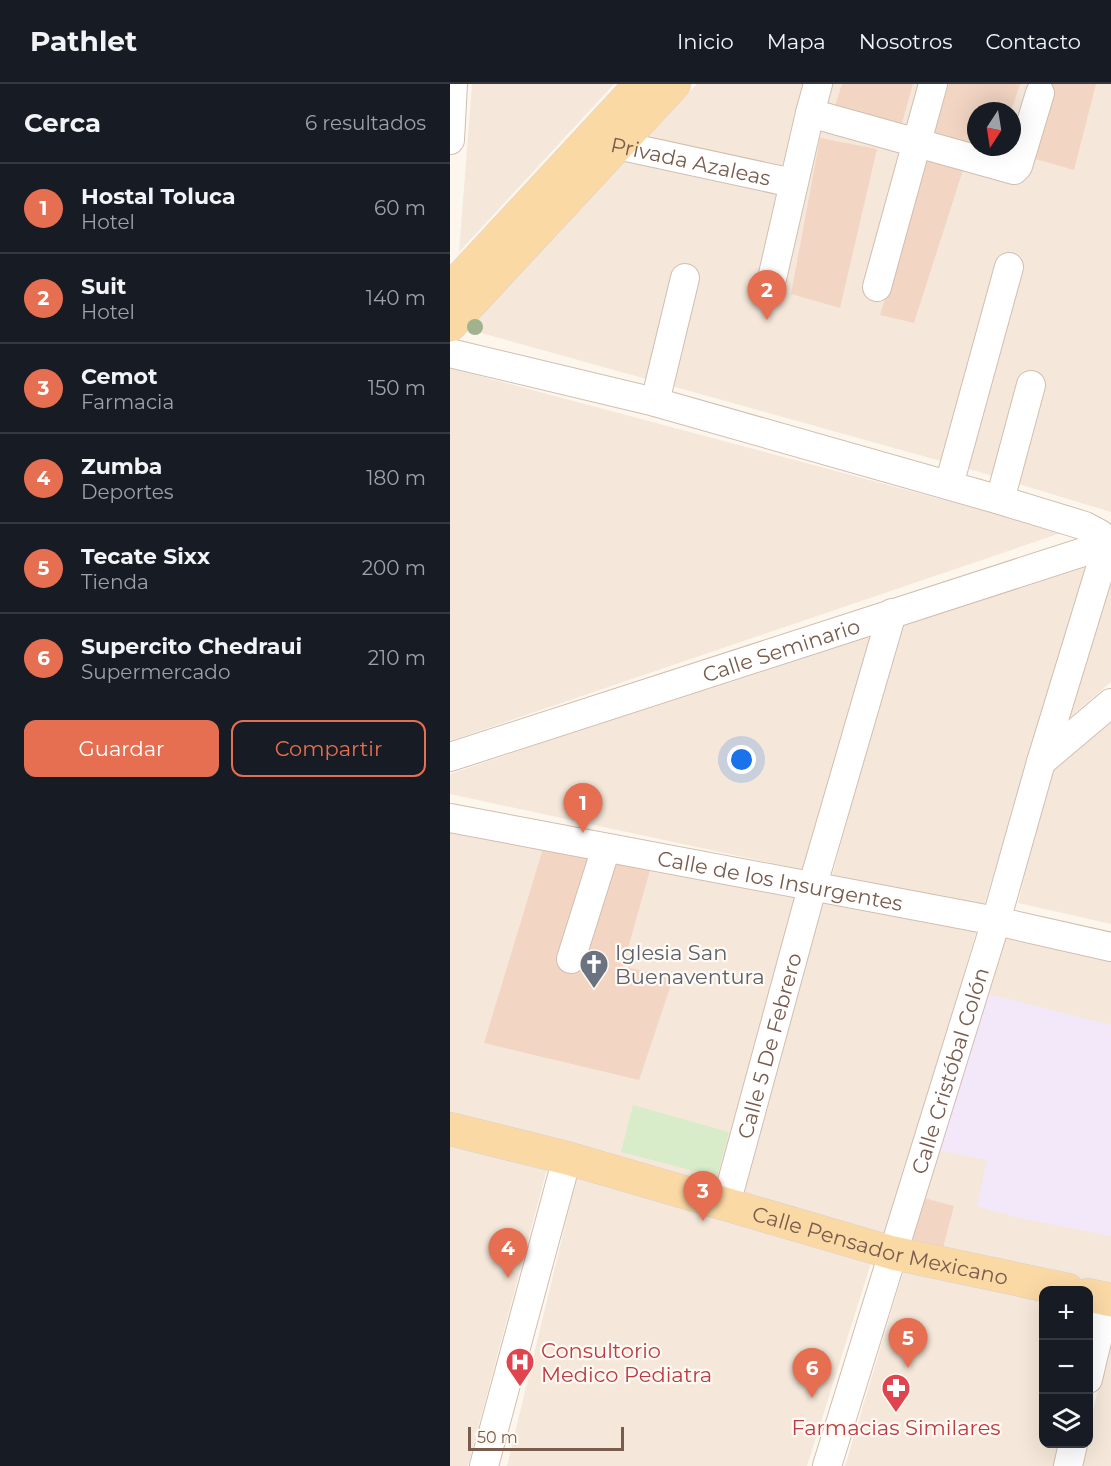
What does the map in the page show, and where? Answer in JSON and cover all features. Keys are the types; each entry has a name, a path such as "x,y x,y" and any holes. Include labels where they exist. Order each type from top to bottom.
{"main road":[{"path":"450,325 602,142 641,84"},
{"path":"450,290 602,142 674,84"},
{"name":"Calle Pensador Mexicano","path":"450,1129 567,1158 893,1252 1050,1286"}],"street":[{"path":"450,141 453,84"},
{"path":"771,283 818,84"},
{"path":"877,287 933,84"},
{"path":"810,113 1014,170 1018,166 1040,93"},
{"name":"Privada Azaleas","path":"602,142 793,183"},
{"path":"949,485 1009,267"},
{"path":"655,402 685,278"},
{"path":"450,353 655,402 949,485 1085,526 1100,534 1110,543"},
{"path":"1000,500 1031,385"},
{"name":"Calle Seminario","path":"450,757 1110,543"},
{"name":"Calle Cristóbal Colón","path":"827,1466 996,921 1041,762 1110,543"},
{"name":"Calle 5 De Febrero","path":"726,1204 812,888 892,613"},
{"path":"1041,762 1111,703"},
{"name":"Calle de los Insurgentes","path":"450,818 996,921 1111,947"},
{"path":"571,959 606,848"},
{"path":"484,1466 567,1158"},
{"path":"1093,1354 1102,1298"},
{"path":"1068,1466 1072,1448"}],"shaded area":[{"path":"472,84 614,84 459,252"},
{"path":"697,84 1111,84 1111,512 966,468 467,329"},
{"path":"450,368 1064,532 450,741"},
{"path":"1087,563 984,906 832,876 901,622"},
{"path":"1111,567 1111,682 1068,719"},
{"path":"872,631 804,870 450,794 450,774"},
{"path":"1111,721 1111,924 1018,903 1049,773"},
{"path":"450,824 978,926 887,1235 450,1115"},
{"path":"1002,935 1111,960 1111,1289 910,1239"},
{"path":"980,992 1111,1025 1111,1236 1020,1218 977,1206 987,1160 937,1150"},
{"path":"450,1143 547,1169 468,1466 450,1466"},
{"path":"577,1176 872,1260 807,1466 507,1466"},
{"path":"905,1266 1039,1297 1039,1448 1061,1448 1057,1466 845,1466"},
{"path":"1111,1336 1111,1466 1079,1466 1083,1448 1093,1448 1093,1410"}],"green space":[{"path":"633,1105 729,1132 717,1177 621,1152"}],"building":[{"path":"842,84 913,84 900,130 833,112"},
{"path":"949,84 1020,84 1014,102 967,102 967,152 931,142"},
{"path":"1052,84 1096,84 1074,170 1032,158"},
{"path":"820,138 877,149 840,308 791,294"},
{"path":"981,156 996,156 995,160"},
{"path":"928,159 963,170 914,323 880,315"},
{"path":"545,842 652,863 623,966 673,979 639,1080 484,1043"},
{"path":"920,1197 954,1206 943,1248 910,1239"}],"place":[{"name":"Suit","path":"767,320"},
{"name":"Hostal Toluca","path":"583,833"},
{"name":"Iglesia San Buenaventura","path":"594,990"},
{"name":"Cemot","path":"703,1221"},
{"name":"Zumba","path":"508,1278"},
{"name":"Tecate Sixx","path":"908,1368"},
{"name":"Consultorio Medico Pediatra","path":"520,1388"},
{"name":"Supercito Chedraui","path":"812,1398"},
{"name":"Farmacias Similares","path":"896,1414"}]}
